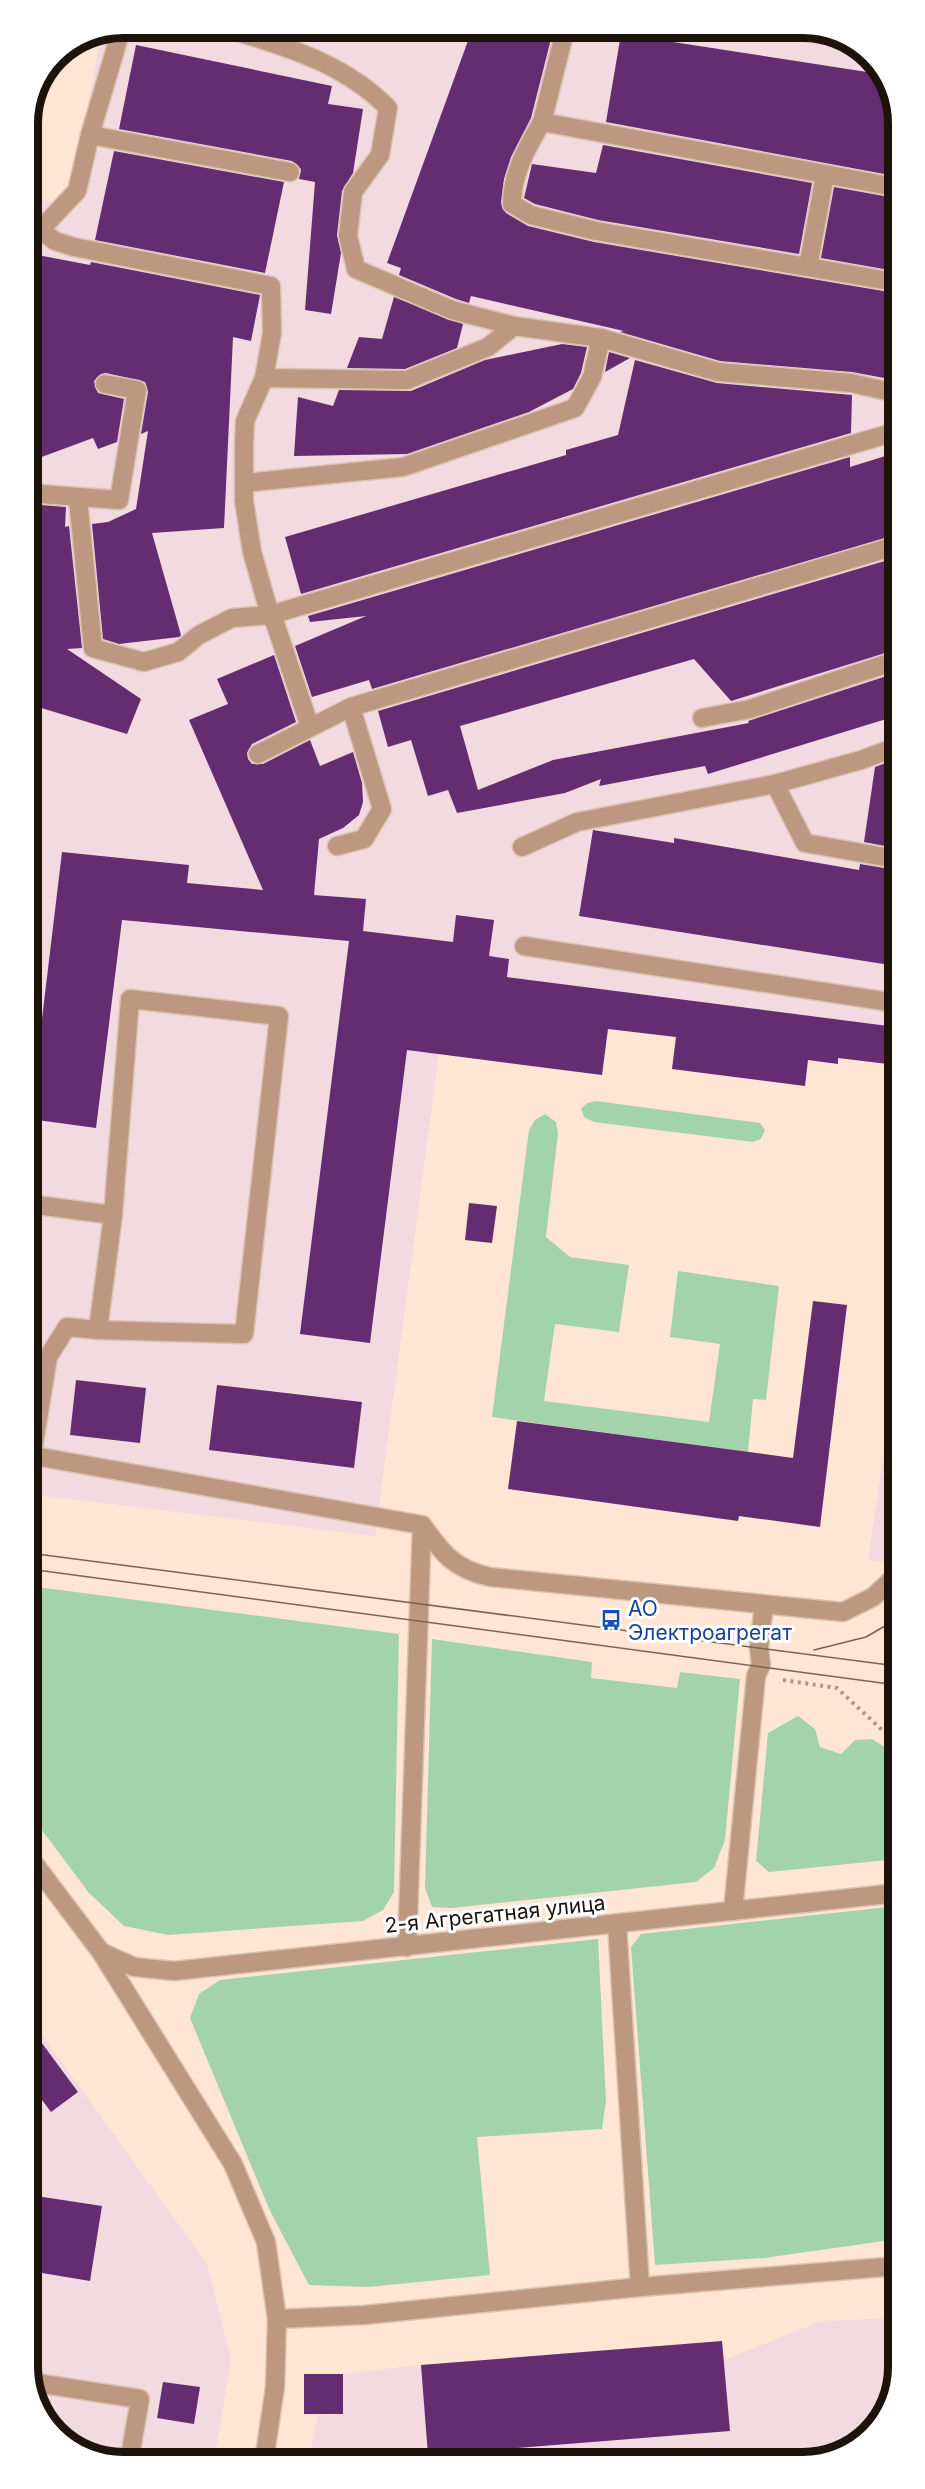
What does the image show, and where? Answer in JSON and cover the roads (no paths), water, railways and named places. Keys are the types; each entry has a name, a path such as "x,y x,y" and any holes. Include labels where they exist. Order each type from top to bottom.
{"street":[{"path":"38,226 77,191 90,135 119,37"},
{"path":"255,37 309,54 350,77 388,108 380,155 353,192 348,236 356,269 452,310 514,326 601,338 718,372 851,383 888,391"},
{"path":"563,38 542,122 525,153 512,186 512,204 531,214 596,231 888,281"},
{"path":"542,122 888,186"},
{"path":"90,135 290,172"},
{"path":"808,267 825,175"},
{"path":"38,232 74,247 271,286 272,333 264,378 245,421 244,501 252,552 270,615 275,623 310,727"},
{"path":"264,378 406,380 488,347 514,326"},
{"path":"244,483 403,467 575,408 592,376 601,338"},
{"path":"38,494 78,499 119,500 136,390 105,384"},
{"path":"78,499 93,648 144,662 178,652 199,635 232,618 270,615 888,434"},
{"path":"258,754 351,707 888,548"},
{"path":"702,718 750,708 888,665"},
{"path":"337,846 364,839 382,809 351,707"},
{"path":"522,847 578,822 774,784 861,760 888,750"},
{"path":"774,784 805,843 888,858"},
{"path":"524,946 888,1002"},
{"path":"37,1418 48,1357 67,1327 98,1330 244,1334 279,1016 130,999 113,1215 98,1330"},
{"path":"38,1205 113,1215"},
{"path":"37,1456 422,1525 440,1550 456,1566 470,1573 843,1612 873,1597 888,1583"},
{"path":"407,1947 422,1525"},
{"path":"733,1911 756,1676 761,1665 759,1648 764,1605"},
{"path":"37,1868 101,1952 233,2164 266,2242 277,2319 275,2387 265,2451"},
{"name":"2-я Агрегатная улица","path":"101,1952 134,1967 174,1971 888,1894"},
{"path":"617,1924 640,2287"},
{"path":"277,2319 365,2315 640,2287 888,2267"},
{"path":"39,2383 140,2399 131,2451"}],"tram line":[{"path":"37,1554 888,1665"},
{"path":"37,1570 888,1684"},
{"path":"814,1650 866,1637 888,1624"}],"place":[{"name":"АО Электроагрегат","path":"611,1620"}]}
